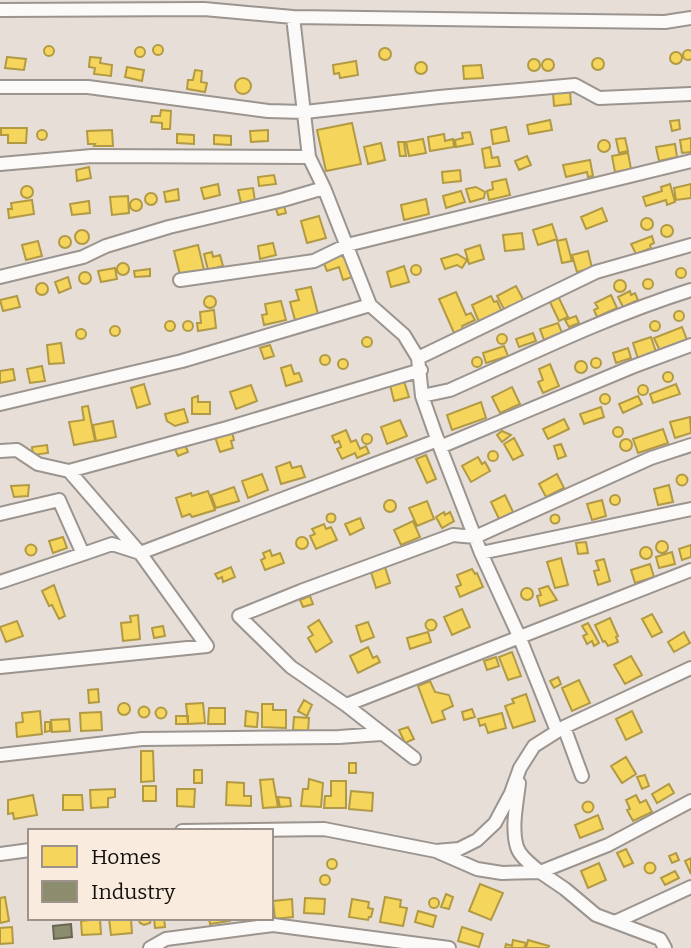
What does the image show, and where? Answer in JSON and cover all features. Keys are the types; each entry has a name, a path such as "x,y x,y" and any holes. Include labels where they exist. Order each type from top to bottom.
{"street":[{"path":"0,10 201,4 293,17 665,22 691,18"},
{"path":"293,17 309,157 370,305 404,335 419,364 422,396 481,553 582,776"},
{"path":"0,87 88,87 268,111 305,112 575,85 599,98 691,93"},
{"path":"0,164 92,156 309,157"},
{"path":"180,280 314,261 347,245 691,161"},
{"path":"0,277 83,257 106,246 169,227 324,188"},
{"path":"0,451 17,450 38,464 69,471 227,428 419,364 596,272 691,245"},
{"path":"422,396 450,390 608,320 691,290"},
{"path":"0,404 182,361 370,305"},
{"path":"0,582 112,544 140,553 439,443 691,345"},
{"path":"414,758 346,705 291,667 239,616 453,535 475,537 651,458 691,445"},
{"path":"0,667 207,646 140,553 69,471"},
{"path":"0,514 59,500 83,554"},
{"path":"481,553 691,509"},
{"path":"346,705 691,570"},
{"path":"436,851 459,849 468,845 495,823 511,793 520,768 534,746 561,729 691,668"},
{"path":"0,755 142,739 339,737 381,734"},
{"path":"520,768 515,831 517,848 525,859 596,915 660,939 665,948"},
{"path":"197,829 324,829 436,851 477,869 502,873 540,872 608,845 691,801"},
{"path":"0,854 28,850"},
{"path":"615,922 691,887"},
{"path":"150,948 166,939 273,925 449,948"}],"building: Homes":[{"path":"158,45 163,50 158,55 153,50"},
{"path":"49,46 54,51 49,56 44,51"},
{"path":"140,47 145,52 140,57 135,52"},
{"path":"385,48 391,54 385,60 379,54"},
{"path":"688,50 692,56 688,60 683,55"},
{"path":"676,52 682,58 676,64 670,58"},
{"path":"7,57 26,59 24,70 5,68"},
{"path":"90,57 101,58 100,63 112,65 111,76 94,74 95,68 89,67"},
{"path":"598,58 604,64 598,70 592,64"},
{"path":"534,59 540,65 534,71 528,65"},
{"path":"548,59 554,65 548,71 542,65"},
{"path":"356,61 358,75 340,78 339,73 334,74 333,65"},
{"path":"421,62 427,68 421,74 415,68"},
{"path":"481,65 483,78 464,79 463,66"},
{"path":"127,67 144,70 142,81 125,77"},
{"path":"195,70 202,71 201,82 207,83 205,92 187,89 188,80 193,80"},
{"path":"243,78 249,80 249,92 243,94 237,92 235,86 237,80"},
{"path":"570,92 571,104 554,106 553,93"},
{"path":"161,110 171,111 170,129 162,129 162,123 151,122 152,116 160,116"},
{"path":"550,120 552,130 529,134 527,125"},
{"path":"679,120 680,129 672,131 670,121"},
{"path":"352,123 361,164 326,171 317,130"},
{"path":"506,127 509,141 493,144 491,130"},
{"path":"1,128 27,128 26,143 8,143 8,135 1,135"},
{"path":"42,130 47,135 42,140 37,135"},
{"path":"112,130 113,146 88,144 87,131"},
{"path":"268,130 268,141 251,142 250,131"},
{"path":"470,132 473,144 456,147 455,140 463,138 462,133"},
{"path":"177,134 194,135 194,144 177,143"},
{"path":"444,134 445,141 453,139 454,147 430,151 428,137"},
{"path":"214,135 231,136 231,145 214,144"},
{"path":"625,138 628,151 619,153 616,139"},
{"path":"691,138 691,152 682,153 680,140"},
{"path":"423,139 426,153 409,156 406,142"},
{"path":"604,140 610,146 604,152 598,146"},
{"path":"398,142 404,142 406,156 400,156"},
{"path":"381,143 385,160 368,164 364,147"},
{"path":"675,144 677,157 659,161 656,147"},
{"path":"490,147 492,158 498,157 500,166 485,168 482,149"},
{"path":"628,153 631,169 615,172 612,156"},
{"path":"527,156 531,165 519,170 515,161"},
{"path":"590,160 593,176 588,177 587,172 566,177 563,165"},
{"path":"89,167 91,178 77,181 76,170"},
{"path":"460,170 461,181 443,183 442,172"},
{"path":"274,175 276,184 259,186 258,177"},
{"path":"506,179 510,195 489,200 487,191 493,189 492,182"},
{"path":"218,184 220,195 204,199 201,188"},
{"path":"670,184 675,202 667,205 666,200 646,206 643,197 662,191 661,187"},
{"path":"691,184 691,198 676,200 674,188"},
{"path":"27,186 33,192 27,198 21,192"},
{"path":"476,187 485,192 484,198 470,202 466,189"},
{"path":"253,188 255,201 241,203 238,190"},
{"path":"178,189 179,200 166,202 164,192"},
{"path":"461,191 465,202 446,208 443,196"},
{"path":"151,193 157,199 151,205 145,199"},
{"path":"128,196 129,213 112,215 110,197"},
{"path":"136,199 142,205 136,211 130,205"},
{"path":"426,199 429,214 404,220 401,205"},
{"path":"32,200 34,214 9,218 8,209 12,209 11,203"},
{"path":"89,201 90,213 72,215 70,204"},
{"path":"284,206 286,213 278,215 276,209"},
{"path":"602,208 607,221 586,229 581,217"},
{"path":"319,216 326,238 307,243 301,221"},
{"path":"647,218 653,224 647,230 641,224"},
{"path":"552,224 557,239 538,245 533,230"},
{"path":"667,225 673,231 667,237 661,231"},
{"path":"79,230 85,230 89,237 85,244 79,244 75,240 75,234"},
{"path":"522,233 524,249 505,251 503,235"},
{"path":"65,236 71,242 65,248 59,242"},
{"path":"652,236 654,243 650,245 651,248 636,254 631,244"},
{"path":"566,239 572,261 562,263 557,241"},
{"path":"38,241 42,256 26,260 22,245"},
{"path":"273,243 276,255 260,259 258,246"},
{"path":"198,245 204,270 180,275 174,251"},
{"path":"480,245 484,259 469,264 465,250"},
{"path":"588,251 592,268 577,272 572,255"},
{"path":"212,252 213,257 220,255 223,266 208,270 204,254"},
{"path":"457,254 467,260 462,268 457,265 445,269 441,259"},
{"path":"340,255 347,260 352,277 343,280 339,267 327,271 323,261"},
{"path":"123,263 129,269 123,275 117,269"},
{"path":"416,265 421,270 416,275 411,270"},
{"path":"404,266 409,282 391,287 387,272"},
{"path":"115,268 117,279 101,282 98,271"},
{"path":"681,268 686,273 681,278 676,273"},
{"path":"150,269 150,276 135,277 134,271"},
{"path":"85,272 91,278 85,284 79,278"},
{"path":"68,277 71,288 59,293 55,282"},
{"path":"648,279 653,284 648,289 643,284"},
{"path":"620,280 626,286 620,292 614,286"},
{"path":"42,283 48,289 42,295 36,289"},
{"path":"516,286 524,301 505,311 497,296"},
{"path":"311,287 318,314 295,320 290,302 299,300 296,290"},
{"path":"630,291 631,295 635,293 638,300 623,307 618,297"},
{"path":"456,292 466,315 471,313 475,320 454,333 439,299"},
{"path":"611,295 617,308 597,317 594,310 598,308 595,303"},
{"path":"17,296 20,307 3,311 0,300"},
{"path":"210,296 216,302 210,308 204,302"},
{"path":"491,296 494,302 497,301 502,312 479,322 472,305"},
{"path":"558,296 568,317 559,321 549,300"},
{"path":"281,301 286,320 264,325 262,315 267,314 265,304"},
{"path":"214,310 216,328 198,331 197,323 201,323 200,312"},
{"path":"679,311 684,316 679,321 674,316"},
{"path":"576,316 579,323 569,327 565,320"},
{"path":"170,321 175,326 170,331 165,326"},
{"path":"188,321 193,326 188,331 183,326"},
{"path":"655,321 660,326 655,331 650,326"},
{"path":"558,323 562,333 544,340 540,329"},
{"path":"115,326 120,331 115,336 110,331"},
{"path":"682,327 687,340 660,351 654,338"},
{"path":"81,329 86,334 81,339 76,334"},
{"path":"533,333 536,341 519,347 516,339"},
{"path":"502,334 507,339 502,344 497,339"},
{"path":"367,337 372,342 367,347 362,342"},
{"path":"651,337 656,352 638,359 633,343"},
{"path":"61,343 64,363 49,364 47,345"},
{"path":"270,345 274,356 264,359 260,348"},
{"path":"504,346 508,356 486,363 483,353"},
{"path":"628,348 631,358 616,363 613,353"},
{"path":"325,355 330,360 325,365 320,360"},
{"path":"477,357 482,362 477,367 472,362"},
{"path":"596,358 601,363 596,368 591,363"},
{"path":"343,359 348,364 343,369 338,364"},
{"path":"581,361 587,367 581,373 575,367"},
{"path":"550,364 559,386 543,393 538,382 543,380 539,369"},
{"path":"291,365 294,374 299,373 302,381 286,386 281,368"},
{"path":"42,366 45,381 30,383 27,369"},
{"path":"13,369 15,380 0,383 0,371"},
{"path":"668,372 673,377 668,382 663,377"},
{"path":"404,381 409,397 394,401 390,385"},
{"path":"144,384 150,404 137,408 131,388"},
{"path":"676,384 680,394 653,403 650,394"},
{"path":"251,385 257,401 236,409 230,392"},
{"path":"643,385 648,390 643,395 638,390"},
{"path":"512,387 520,404 500,413 492,397"},
{"path":"605,394 610,399 605,404 600,399"},
{"path":"198,396 198,402 210,402 210,414 192,414 192,398"},
{"path":"638,396 642,404 623,413 619,404"},
{"path":"481,402 486,418 452,430 447,415"},
{"path":"88,406 95,441 74,445 69,422 84,420 82,407"},
{"path":"601,407 604,417 584,424 580,414"},
{"path":"184,409 188,422 175,426 167,421 165,414"},
{"path":"690,417 691,433 675,438 670,422"},
{"path":"564,419 569,429 548,439 543,429"},
{"path":"400,420 407,436 387,444 381,427"},
{"path":"113,421 116,437 96,441 93,425"},
{"path":"618,427 623,432 618,437 613,432"},
{"path":"663,429 668,443 638,453 633,439"},
{"path":"346,430 351,442 356,440 360,449 366,446 369,453 357,458 355,453 342,459 337,449 341,447 339,441 335,443 332,436"},
{"path":"502,431 511,435 502,442 497,435"},
{"path":"232,432 233,448 220,452 215,437"},
{"path":"367,434 372,439 367,444 362,439"},
{"path":"514,438 523,455 513,460 504,444"},
{"path":"626,439 632,445 626,451 620,445"},
{"path":"561,444 566,456 558,459 554,446"},
{"path":"47,445 48,453 33,455 32,447"},
{"path":"185,445 188,452 178,456 175,449"},
{"path":"493,451 497,452 497,460 493,461 489,460 488,456 489,452"},
{"path":"426,455 436,479 427,483 416,459"},
{"path":"478,457 490,471 471,482 462,466"},
{"path":"290,462 292,468 301,466 305,477 281,484 276,467"},
{"path":"262,474 268,490 248,498 242,481"},
{"path":"557,474 564,488 546,497 539,484"},
{"path":"682,475 686,476 686,484 682,485 678,484 677,480 678,476"},
{"path":"29,485 28,496 14,497 11,486"},
{"path":"669,485 673,502 658,505 654,489"},
{"path":"234,487 239,501 216,508 211,495"},
{"path":"208,491 215,510 182,517 176,498"},
{"path":"505,495 513,512 499,519 491,502"},
{"path":"615,495 619,496 619,504 615,505 611,504 610,500 611,496"},
{"path":"390,500 396,506 390,512 384,506"},
{"path":"602,500 606,516 592,520 587,504"},
{"path":"427,501 434,519 417,526 409,508"},
{"path":"444,512 445,515 450,512 454,521 442,528 436,517"},
{"path":"331,513 336,518 331,523 326,518"},
{"path":"555,514 560,519 555,524 550,519"},
{"path":"360,518 364,528 350,535 345,524"},
{"path":"413,521 420,537 401,545 394,530"},
{"path":"324,524 326,529 331,527 337,540 316,549 310,536 315,534 312,529"},
{"path":"63,537 67,548 53,553 49,541"},
{"path":"302,537 308,543 302,549 296,543"},
{"path":"662,541 668,547 662,553 656,547"},
{"path":"586,542 588,553 578,554 576,543"},
{"path":"31,544 37,550 31,556 25,550"},
{"path":"691,545 691,557 682,560 679,549"},
{"path":"646,547 652,553 646,559 640,553"},
{"path":"270,550 272,556 280,553 284,563 265,570 261,560 265,558 263,553"},
{"path":"672,552 675,564 659,568 656,557"},
{"path":"561,558 568,585 555,588 547,562"},
{"path":"604,559 610,581 598,585 594,571 599,570 596,561"},
{"path":"650,564 654,577 635,583 631,570"},
{"path":"231,567 235,577 223,582 222,577 218,579 215,574"},
{"path":"385,567 390,583 376,588 371,572"},
{"path":"472,569 477,573 483,587 460,597 456,587 461,585 457,575"},
{"path":"54,585 65,616 59,619 42,591"},
{"path":"548,586 557,600 540,606 537,596 541,595 539,589"},
{"path":"527,588 533,594 527,600 521,594"},
{"path":"310,596 313,604 303,607 300,600"},
{"path":"462,609 470,627 452,635 444,617"},
{"path":"652,614 662,632 652,637 642,619"},
{"path":"138,615 140,639 123,641 121,623 131,622 130,616"},
{"path":"610,618 618,642 608,646 603,642 595,625"},
{"path":"319,620 332,642 316,652 308,638 313,635 308,627"},
{"path":"431,620 435,621 435,629 431,630 427,629 426,625 427,621"},
{"path":"17,621 23,636 6,642 0,627"},
{"path":"368,622 374,637 361,642 356,626"},
{"path":"588,623 599,643 594,646 592,641 587,644 583,636 587,634 582,626"},
{"path":"163,626 165,636 154,638 152,628"},
{"path":"428,632 431,642 410,649 407,638"},
{"path":"684,632 690,643 674,652 668,642"},
{"path":"368,647 373,658 377,656 380,662 358,673 350,656"},
{"path":"512,652 521,676 508,680 499,657"},
{"path":"631,656 642,675 625,684 614,665"},
{"path":"496,657 499,666 487,670 484,661"},
{"path":"558,677 561,684 554,688 550,681"},
{"path":"579,680 590,703 572,711 562,688"},
{"path":"430,681 435,692 449,695 453,706 442,711 445,719 432,723 418,686"},
{"path":"98,689 99,702 89,703 88,690"},
{"path":"526,694 535,721 513,728 505,706 514,703 512,699"},
{"path":"304,700 312,705 307,716 298,711"},
{"path":"124,703 130,709 124,715 118,709"},
{"path":"203,703 205,723 188,724 186,704"},
{"path":"262,704 273,704 273,710 286,710 286,728 262,727"},
{"path":"144,707 148,708 148,716 144,717 140,716 139,712 140,708"},
{"path":"161,708 165,709 165,717 161,718 157,717 156,713 157,709"},
{"path":"209,708 225,708 225,724 208,724"},
{"path":"472,709 475,717 464,720 462,712"},
{"path":"40,711 42,734 17,737 16,723 23,722 22,713"},
{"path":"246,711 258,713 257,727 245,726"},
{"path":"632,711 642,732 626,740 616,719"},
{"path":"101,712 102,730 81,731 80,713"},
{"path":"502,713 506,728 488,733 485,724 480,726 478,719"},
{"path":"176,716 188,716 188,724 176,724"},
{"path":"294,717 309,718 308,731 293,730"},
{"path":"69,719 70,731 52,732 51,720"},
{"path":"45,722 50,722 50,731 45,732"},
{"path":"408,727 414,739 405,743 399,730"},
{"path":"141,751 153,751 154,781 141,782"},
{"path":"626,757 636,774 622,783 611,766"},
{"path":"349,763 356,763 356,773 349,773"},
{"path":"194,770 202,770 202,783 194,783"},
{"path":"645,775 649,786 642,789 637,777"},
{"path":"273,779 278,807 263,808 260,780"},
{"path":"309,779 323,783 321,807 301,806 303,789 308,789"},
{"path":"331,781 346,781 346,808 324,808 325,796 331,796"},
{"path":"227,782 244,783 244,796 251,796 251,806 226,805"},
{"path":"669,784 674,793 657,803 652,794"},
{"path":"143,786 156,786 156,801 143,801"},
{"path":"115,789 115,797 108,798 108,807 91,808 90,790"},
{"path":"177,789 195,789 194,807 177,806"},
{"path":"351,791 373,793 372,811 349,809"},
{"path":"33,795 37,815 14,819 13,813 8,814 8,800"},
{"path":"63,795 82,795 83,810 63,810"},
{"path":"636,795 640,803 646,800 652,812 633,821 627,810 630,809 626,800"},
{"path":"278,797 290,798 291,806 280,807"},
{"path":"588,802 592,803 592,811 588,812 584,811 583,807 584,803"},
{"path":"598,815 603,829 580,838 575,825"},
{"path":"626,849 633,863 624,867 617,853"},
{"path":"676,853 679,860 672,863 669,856"},
{"path":"691,858 691,874 685,861"},
{"path":"332,859 336,860 336,868 332,869 328,868 327,864 328,860"},
{"path":"599,863 606,880 588,888 581,871"},
{"path":"650,863 654,864 654,872 650,873 646,872 645,868 646,864"},
{"path":"675,871 679,878 665,885 661,878"},
{"path":"325,875 329,876 329,884 325,885 321,884 320,880 321,876"},
{"path":"480,884 503,893 491,920 469,911"},
{"path":"446,894 453,897 449,909 441,907"},
{"path":"5,897 9,921 0,923 0,898"},
{"path":"385,897 401,900 400,907 407,908 403,926 380,922"},
{"path":"305,898 325,899 324,914 304,913"},
{"path":"434,898 439,903 434,908 429,903"},
{"path":"292,899 293,917 275,919 273,901"},
{"path":"352,899 369,902 368,908 373,909 368,920 349,917"},
{"path":"418,911 436,916 433,927 415,922"},
{"path":"100,920 101,934 82,935 81,921"},
{"path":"109,920 131,920 132,933 111,935"},
{"path":"139,920 151,920 144,925"},
{"path":"154,920 164,920 165,927 155,928"},
{"path":"209,920 230,920 230,921 210,924"},
{"path":"12,927 13,943 0,944 0,928"},
{"path":"462,927 483,934 479,947 458,941"},
{"path":"513,940 526,943 524,948 505,948 506,944 512,946"},
{"path":"528,940 549,946 526,948"}],"building: Industry":[{"path":"71,924 72,937 54,939 53,926"}]}
